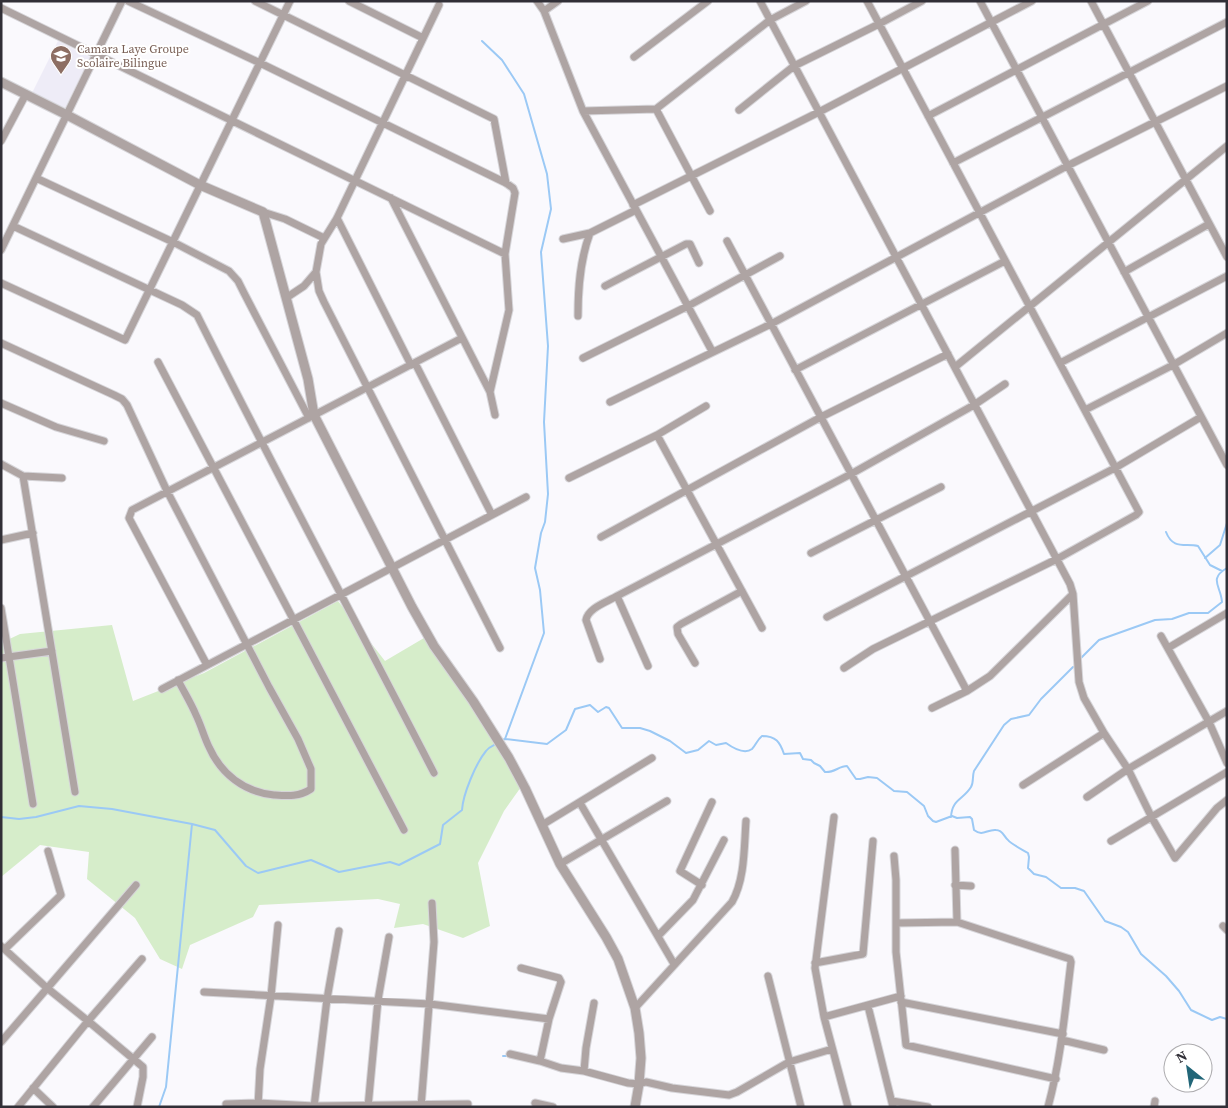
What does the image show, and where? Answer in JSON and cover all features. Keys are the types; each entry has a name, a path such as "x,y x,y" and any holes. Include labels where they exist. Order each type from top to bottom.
{"street":[{"path":"1,250 122,1"},
{"path":"128,1 382,122 513,188 515,193 505,254 509,310 490,392"},
{"path":"255,1 494,119 506,183"},
{"path":"1,283 125,340 290,1"},
{"path":"349,1 423,38"},
{"path":"536,1 544,11 583,111 712,351"},
{"path":"544,11 558,1"},
{"path":"634,57 708,1"},
{"path":"760,1 1070,584 1073,594 1079,682 1084,698 1128,769 1152,818 1175,858 1217,808 1227,800"},
{"path":"583,111 656,109 770,20 806,1"},
{"path":"844,668 873,649 1057,559 1139,512 867,1"},
{"path":"739,110 794,66 922,1"},
{"path":"980,1 1227,465"},
{"path":"564,239 590,233 692,177 1032,1"},
{"path":"1091,1 1227,257"},
{"path":"928,116 1148,1"},
{"path":"439,5 337,218 324,238 316,272 317,282 324,302 500,648"},
{"path":"1,8 505,254"},
{"path":"953,163 1227,22"},
{"path":"1,82 200,185 286,220 324,238"},
{"path":"610,402 771,324 1067,166 1227,86"},
{"path":"1,141 26,94"},
{"path":"656,109 710,211"},
{"path":"955,367 1227,146"},
{"path":"36,178 173,242 229,271 238,280 434,646 470,696 509,758 560,864 613,948 635,1008 640,1058 639,1084 634,1107"},
{"path":"391,198 490,392 495,415"},
{"path":"263,212 308,379 311,417"},
{"path":"337,218 492,515"},
{"path":"1124,272 1209,224"},
{"path":"13,226 190,309 197,315 261,443 342,594 434,773"},
{"path":"578,316 578,277 590,233"},
{"path":"727,241 967,691"},
{"path":"605,286 686,244 690,244 700,263"},
{"path":"583,358 688,306 780,256"},
{"path":"795,370 922,306 1005,261"},
{"path":"286,298 304,286 316,272"},
{"path":"1060,363 1227,276"},
{"path":"1085,410 1173,365 1227,333"},
{"path":"207,665 129,518 132,510 462,338"},
{"path":"1,343 122,399 127,405 168,492 307,758 311,769 311,789 303,794 292,796 267,794 246,787 230,778 214,758 196,714 178,680"},
{"path":"602,537 821,417 948,354"},
{"path":"158,362 404,830"},
{"path":"600,659 586,620 586,616 591,611 851,474 974,405 1005,384"},
{"path":"1,403 56,427 104,441"},
{"path":"570,478 657,435 706,406"},
{"path":"827,617 1116,468 1201,418"},
{"path":"657,435 762,628"},
{"path":"1,464 23,476 62,478"},
{"path":"23,476 75,792"},
{"path":"811,553 941,487"},
{"path":"162,689 526,497"},
{"path":"1,540 33,533"},
{"path":"695,664 678,634 677,627 742,591"},
{"path":"932,708 967,691 993,673 1073,594"},
{"path":"617,596 648,666"},
{"path":"1,608 5,658 33,804"},
{"path":"1168,648 1227,613"},
{"path":"1161,636 1209,722 1227,763"},
{"path":"5,658 52,651"},
{"path":"1087,797 1128,769 1227,711"},
{"path":"1023,785 1104,733"},
{"path":"542,825 652,758"},
{"path":"1111,841 1227,772"},
{"path":"560,864 667,801"},
{"path":"702,885 680,871 712,802"},
{"path":"580,803 674,964"},
{"path":"834,817 815,974 824,1017 848,1107"},
{"path":"635,1008 732,902 736,895 742,870 746,822"},
{"path":"658,936 689,905 702,885 724,840"},
{"path":"815,963 863,954 873,842"},
{"path":"955,850 957,922"},
{"path":"48,851 61,895 3,948 47,988 141,1065 143,1070 136,1107"},
{"path":"894,856 896,952 905,1044 907,1047 1056,1079"},
{"path":"1,1042 136,884"},
{"path":"956,886 971,886"},
{"path":"421,1106 434,942 432,903"},
{"path":"896,923 957,922 1070,959 1056,1079 1048,1107"},
{"path":"258,1105 260,1069 271,996 278,926"},
{"path":"314,1106 327,999 339,931"},
{"path":"368,1106 378,1000 389,937"},
{"path":"18,1107 88,1021 142,959"},
{"path":"521,968 561,980 549,1019 540,1061"},
{"path":"768,976 801,1107"},
{"path":"204,992 430,1004 549,1019"},
{"path":"824,1017 901,999 1062,1037 1104,1050"},
{"path":"584,1071 594,1003"},
{"path":"868,1006 892,1104 928,1107"},
{"path":"93,1107 152,1037"},
{"path":"510,1054 561,1068 584,1071 628,1084 646,1082 672,1088 729,1095 738,1092 789,1062 832,1049"},
{"path":"33,1088 52,1107"},
{"path":"535,1103 553,1107"},
{"path":"226,1104 314,1106 468,1104"}],"shaded area":[{"name":"Camara Laye Groupe Scolaire Bilingue","path":"58,41 90,57 65,108 32,93"}],"green space":[{"path":"338,601 385,661 424,638 483,720 521,787 504,811 478,863 490,926 463,938 423,924 394,928 400,904 378,899 259,905 253,917 190,945 182,969 160,959 135,918 87,879 89,852 40,845 1,877 1,643 20,634 112,625 133,701 204,673"}],"waterway":[{"path":"482,41 502,60 524,94 547,174 551,209 541,252 548,346 544,422 548,494 545,522 541,533 535,568 540,590 544,633 505,739"},
{"path":"1205,558 1220,545 1227,523"},
{"path":"1166,532 1169,538 1176,544 1198,546 1210,565 1222,571"},
{"path":"1081,658 1099,640 1155,620 1172,619 1189,613 1208,613 1222,602 1217,579 1221,572 1227,568"},
{"path":"951,817 953,807 971,787 974,771 1004,725 1011,719 1029,715 1041,699 1073,667"},
{"path":"502,740 547,744 566,730 575,709 590,705 598,712 606,707 609,708 622,728 640,728 650,731 670,741 686,753 698,750 709,741 716,745 726,743 739,750 749,751 762,736 767,736 777,740 784,754 800,753 803,759 811,760 825,772 847,766 856,779 877,778 894,791 907,792 924,806 928,816 933,821 936,822 952,816 957,818 970,817 974,830 977,832 1000,831 1012,843 1028,853 1028,868 1034,874 1046,877 1061,888 1075,888 1084,891 1105,921 1128,932 1141,954 1166,976 1179,991 1191,1010 1212,1020 1220,1017 1227,1019"},
{"path":"1,817 19,819 36,817 79,806 112,809 192,824 215,830 246,866 258,873 311,860 339,872 390,862 399,865 440,844 443,825 462,810 467,787 478,763 487,750 496,744"},
{"path":"159,1107 166,1087 192,824"},
{"path":"503,1056 508,1056"}],"place":[{"name":"Camara Laye Groupe Scolaire Bilingue","path":"61,75"}]}
